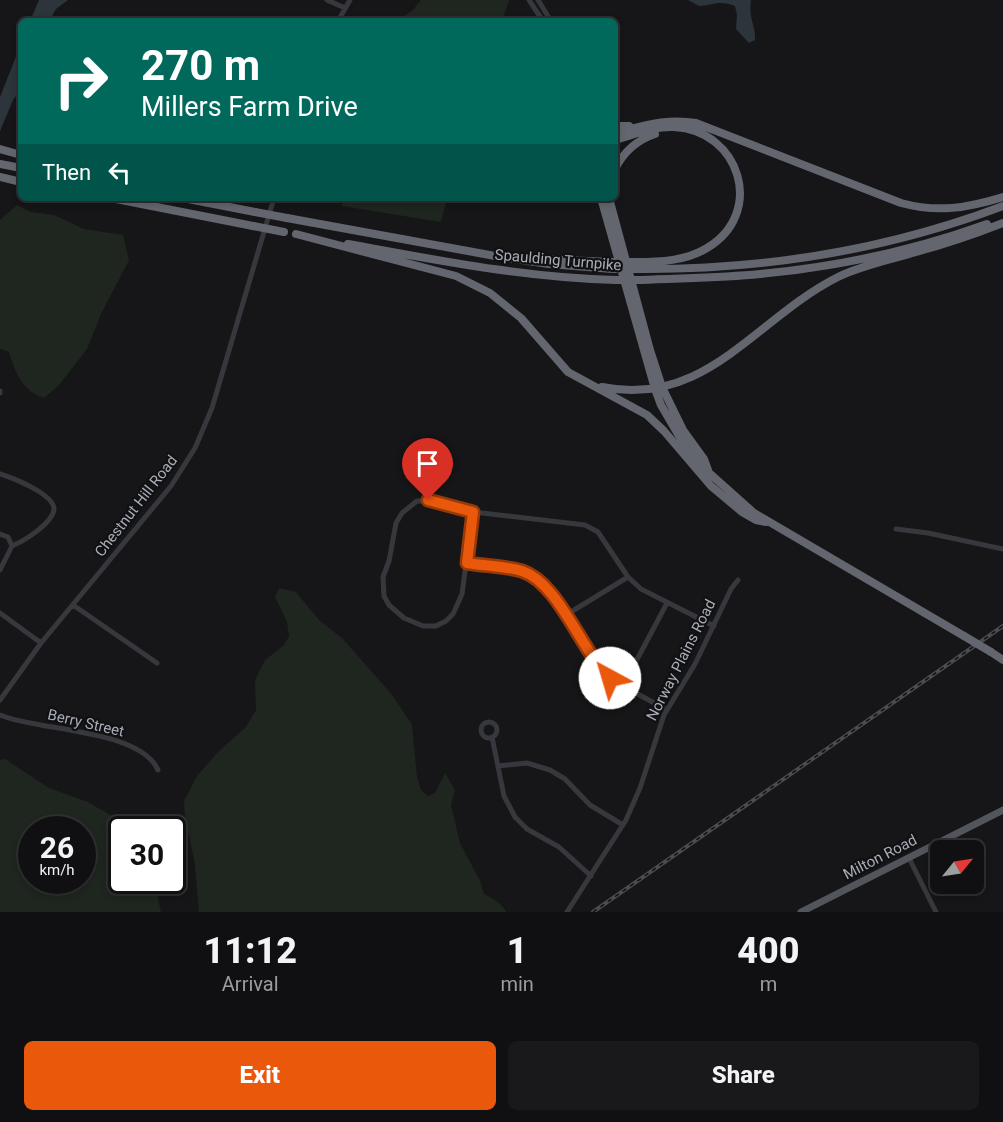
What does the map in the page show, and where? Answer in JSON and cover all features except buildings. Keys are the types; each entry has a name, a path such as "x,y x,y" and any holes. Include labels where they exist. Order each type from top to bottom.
{"highway":[{"path":"618,133 670,120 696,123 915,207 936,210 964,208 1003,197"},
{"path":"618,126 649,125"},
{"path":"618,139 672,127 711,138 731,159 740,182 736,216 718,241 702,251 669,261 636,265"},
{"path":"618,164 625,153 642,139 666,131 684,129"},
{"path":"0,150 18,154"},
{"path":"1,164 18,167"},
{"path":"0,177 18,181"},
{"name":"Spaulding Turnpike","path":"127,201 453,263 553,276 616,280 760,274 829,264 907,248 1003,218"},
{"name":"Spaulding Turnpike","path":"197,201 420,244 549,264 714,267 834,252 930,230 1003,206"},
{"path":"602,201 658,388 683,430 704,459 709,471 754,513 1003,660"},
{"path":"611,201 658,388"},
{"path":"589,384 630,392 674,385 714,365 818,289 837,278 866,266 967,237 1003,223"},
{"path":"296,234 420,266 470,282 490,293 533,330 568,372 647,415 664,431 703,479 717,492 756,520 771,523"}],"main road":[{"name":"Milton Road","path":"801,912 1003,810"}],"street":[{"path":"327,0 345,8"},
{"path":"340,18 350,0"},
{"path":"529,0 541,18"},
{"path":"538,0 549,18"},
{"name":"Chestnut Hill Road","path":"0,700 41,644 171,486 187,462 200,438 215,397 273,201"},
{"path":"0,474 44,495 54,507 52,516 46,522 29,537 12,546 0,570"},
{"path":"473,512 467,563 458,605 446,621 436,626 423,626 404,618 389,605 384,596 383,577 389,561 396,523 406,508 417,501 428,500 473,512 585,525 598,532 628,577 641,589 714,626"},
{"path":"896,529 928,533 1003,549"},
{"path":"0,534 8,537 12,546"},
{"path":"467,563 522,571 543,583 601,670 623,686 667,710"},
{"path":"566,615 628,577"},
{"name":"Norway Plains Road","path":"567,912 623,825 636,799 667,710 695,664 731,589 738,580"},
{"path":"623,686 667,603"},
{"path":"73,605 157,663"},
{"path":"0,614 41,644"},
{"name":"Berry Street","path":"0,715 120,742 145,753 152,759 158,770"},
{"path":"492,737 506,802 518,821 532,833 559,847 591,876"},
{"path":"498,766 527,763 550,770 570,783 590,805 623,825"},
{"path":"909,858 936,912"}],"shaded area":[{"path":"39,0 68,0 56,9 51,18 31,18"},
{"path":"421,0 509,0 503,18 401,18 412,11"},
{"path":"688,0 751,0 750,12 755,40 749,43 736,29 735,6 721,3 699,6"},
{"path":"18,52 18,93 0,131 0,97"},
{"path":"343,201 446,201 441,222 342,206"},
{"path":"17,205 31,212 54,215 84,229 123,235 129,260 101,314 87,349 59,385 44,398 25,386 20,380 9,352 0,349 0,220"},
{"path":"279,588 296,592 319,620 342,638 393,696 412,725 417,777 421,790 428,796 435,793 445,773 455,790 451,805 460,843 480,881 484,894 499,903 506,912 199,912 195,865 184,801 197,776 221,749 246,727 256,710 255,680 265,660 284,645 289,636 287,622 275,597"},
{"path":"5,759 49,788 88,802 112,816 108,816 108,894 157,894 161,912 0,912 0,760"}],"railway":[{"path":"593,912 1003,626"}],"route":[{"path":"428,500 473,512 467,563 522,571 543,583 596,663 610,678"}]}
